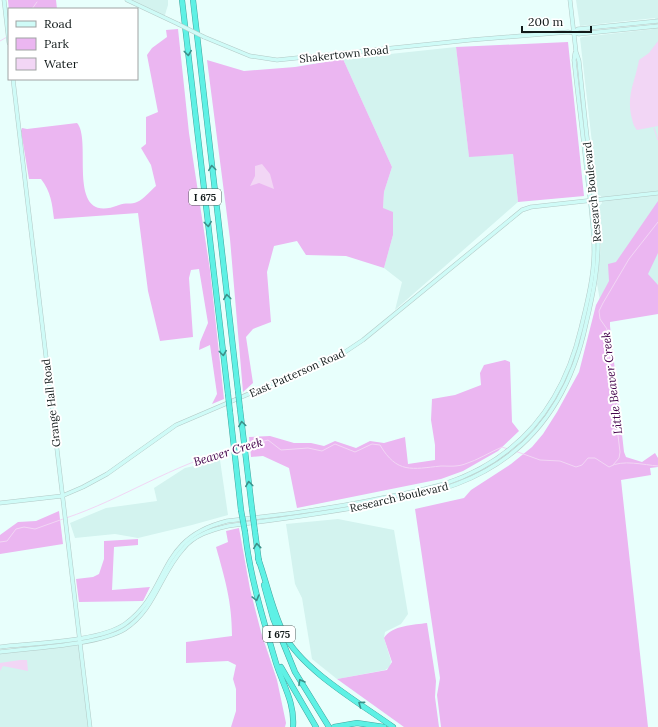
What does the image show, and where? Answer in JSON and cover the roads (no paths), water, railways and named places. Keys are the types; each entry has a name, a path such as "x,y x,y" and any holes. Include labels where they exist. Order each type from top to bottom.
{"highway":[{"name":"I 675","path":"182,0 248,562 253,586 269,639 292,688 316,727"},
{"name":"I 675","path":"193,0 258,558 273,618 296,672 329,727"},
{"path":"258,558 282,628 295,652 309,666 393,727"},
{"path":"269,639 290,697 293,714 293,727"},
{"path":"309,695 333,727 364,723 384,727"}],"main road":[{"path":"4,0 8,36"},
{"name":"Shakertown Road","path":"127,0 204,37 250,56 277,60 470,40 574,32"},
{"name":"Research Boulevard","path":"0,652 79,640 105,633 119,627 134,617 147,602 174,553 190,537 212,525 227,521 332,508 444,484 466,476 502,454 518,442 539,419 559,391 568,374 577,347 587,304 593,265 594,235 592,200 582,112 579,61 576,52 570,0"},
{"path":"574,32 578,29 656,21"},
{"path":"574,32 579,34 656,26"},
{"name":"Grange Hall Road","path":"13,80 90,727"},
{"name":"East Patterson Road","path":"0,503 62,496 107,474 176,425 333,358 352,348 522,210 531,207 658,193"},
{"name":"Research Boulevard","path":"0,647 103,639 126,629 135,622 150,605 183,548 200,536 214,529 352,509 437,491 473,477 507,456 523,444 536,430 562,393 580,350 595,288 597,264 598,234 592,200"}],"water":[{"path":"658,41 658,126 637,130 633,123 630,110 632,89 639,60 649,53"},
{"path":"262,164 270,174 274,189 259,183 250,186 255,176 255,166"},
{"path":"27,660 28,671 3,666 0,671 0,663"}],"waterway":[{"path":"33,8 37,2"},
{"path":"0,41 7,37"},
{"name":"Little Beaver Creek","path":"654,128 658,140"},
{"name":"Little Beaver Creek","path":"613,465 619,458 620,452 606,336 607,329 600,319 599,311 629,259 658,222"},
{"name":"Beaver Creek","path":"246,446 268,440 281,450 308,448 322,451 335,444 355,452 372,444 380,445 393,461 406,468 459,466 502,447 508,449"},
{"name":"Beaver Creek","path":"236,449 243,447"},
{"name":"Beaver Creek","path":"66,518 108,501 189,464 231,450"},
{"name":"Beaver Creek","path":"515,451 540,460 560,461 576,467 582,465 588,458 595,458 609,467 620,463 658,466"},
{"name":"Beaver Creek","path":"0,542 7,541 16,529 24,527 35,529 63,519"}]}
